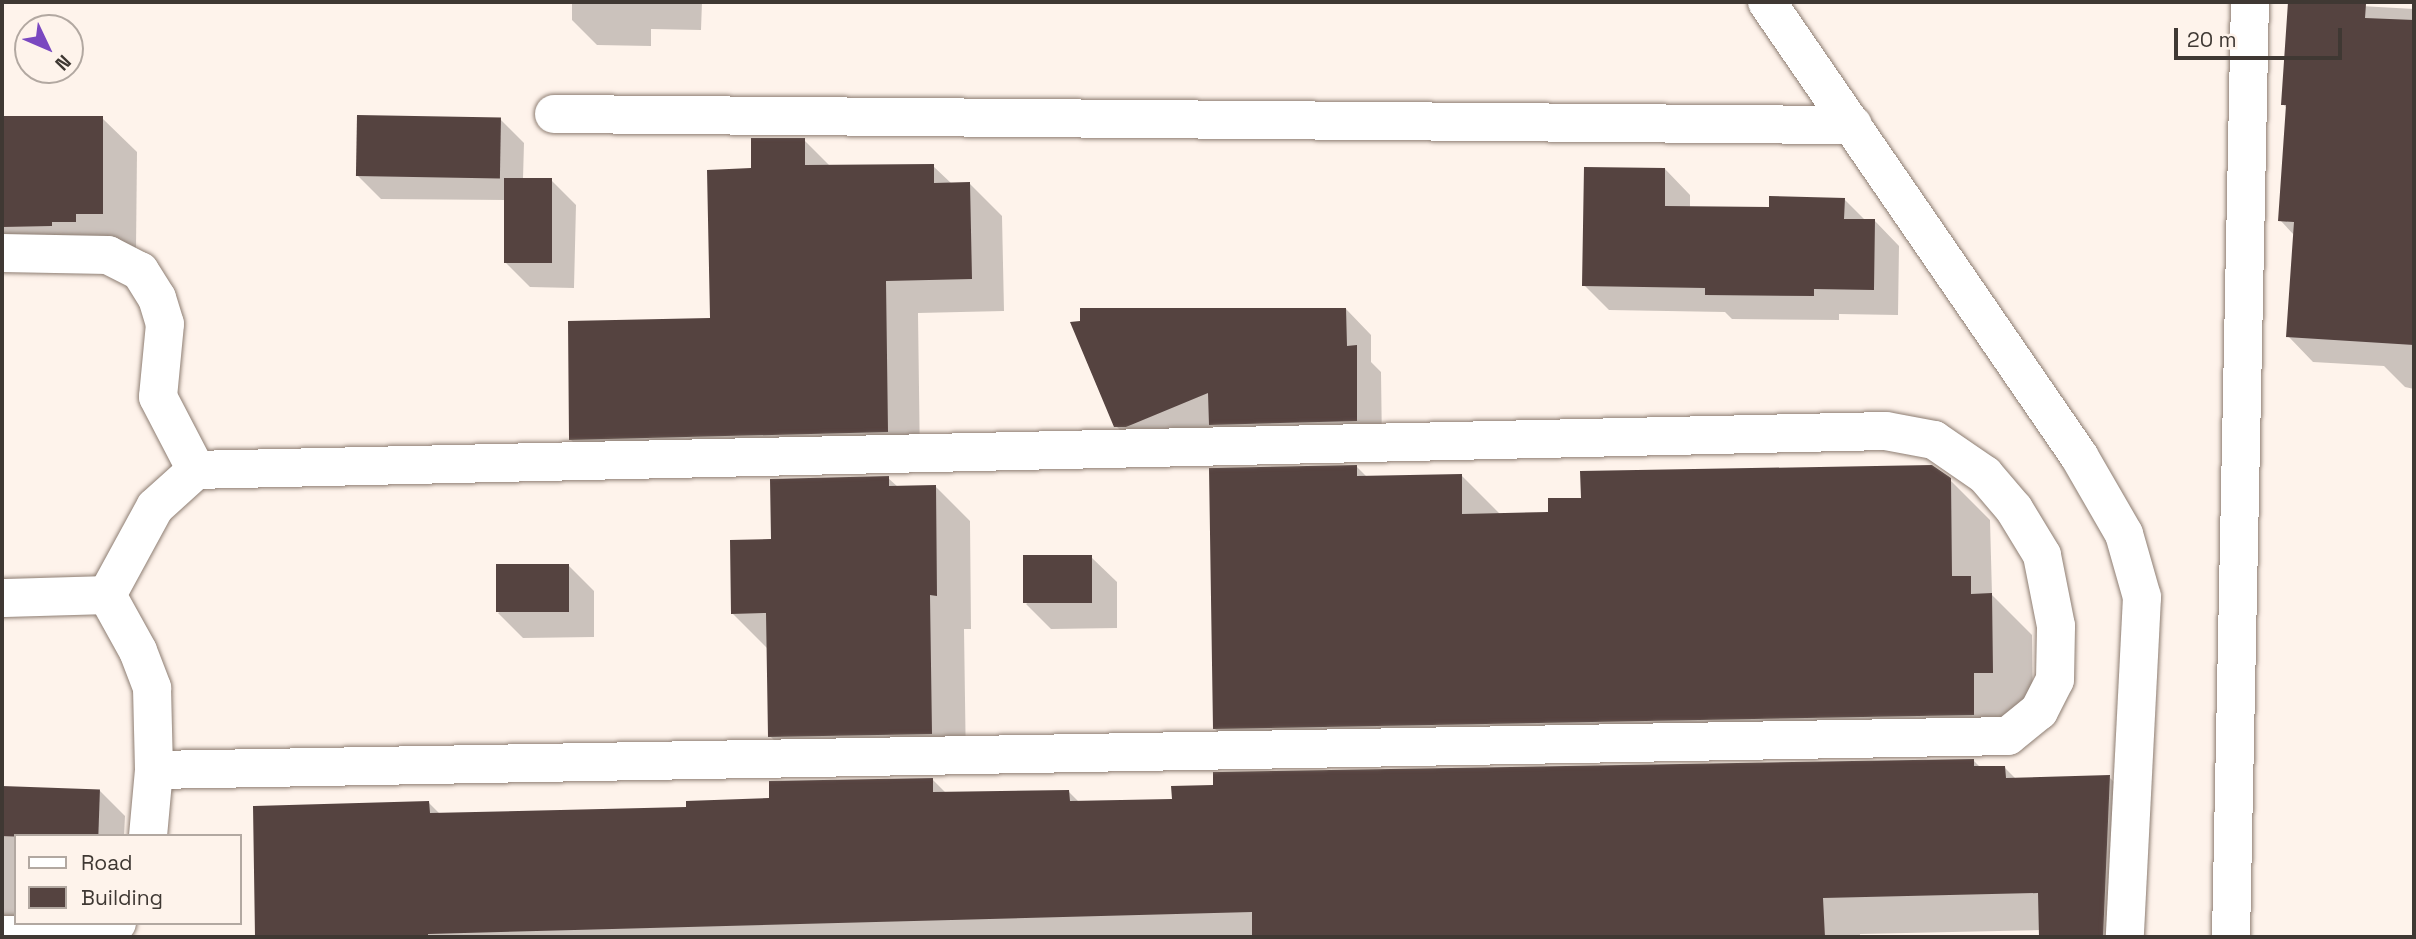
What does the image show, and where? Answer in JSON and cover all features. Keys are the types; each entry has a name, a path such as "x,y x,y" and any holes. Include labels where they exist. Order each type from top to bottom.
{"street":[{"path":"1767,2 2079,456 2124,534 2142,597 2125,937"},
{"path":"2231,937 2250,2"},
{"path":"554,114 1853,125"},
{"path":"2,253 108,256 140,271 157,298 165,324 158,397 196,470"},
{"path":"107,595 155,508 196,470 1886,431 1934,440 1985,475 2014,509 2042,555 2056,626 2054,680 2039,711 2008,736 154,770"},
{"path":"2,598 107,595"},
{"path":"107,595 138,651 152,688 154,770 148,834"},
{"path":"2,935 78,935 105,932 114,925"}],"building":[{"path":"2288,2 2366,4 2365,18 2414,20 2414,345 2286,337 2294,222 2278,221 2286,105 2281,105"},
{"path":"357,115 501,118 500,179 356,176"},
{"path":"2,116 103,116 103,214 76,214 76,222 52,222 52,226 2,227"},
{"path":"751,138 805,138 805,165 934,164 934,183 970,182 972,279 886,281 888,432 569,440 568,321 710,318 707,170 751,168"},
{"path":"1584,167 1665,168 1665,206 1769,207 1769,196 1845,198 1844,219 1875,219 1874,290 1814,289 1814,296 1705,295 1705,288 1582,286"},
{"path":"504,178 552,178 552,263 504,263"},
{"path":"1080,308 1346,308 1347,346 1357,345 1357,421 1209,425 1208,393 1126,427 1114,427 1070,322 1080,321"},
{"path":"1357,465 1357,476 1462,474 1462,514 1548,512 1548,498 1581,498 1580,471 1932,465 1951,478 1952,576 1971,576 1971,594 1992,593 1993,673 1974,673 1974,715 1213,729 1209,468"},
{"path":"889,476 889,486 936,485 937,596 930,595 932,734 768,737 766,613 731,614 730,540 771,539 770,479"},
{"path":"1023,555 1092,555 1092,603 1023,603"},
{"path":"496,564 569,564 569,612 496,612"},
{"path":"1974,759 1974,766 2005,766 2006,778 2110,775 2103,937 2039,937 2038,893 1823,898 1825,937 1252,937 1252,912 428,934 428,937 255,937 253,806 429,801 430,813 686,807 686,801 769,798 769,781 933,778 933,792 1069,790 1070,801 1172,799 1171,786 1213,785 1213,772"},
{"path":"2,786 100,789 98,834 2,836"}]}
